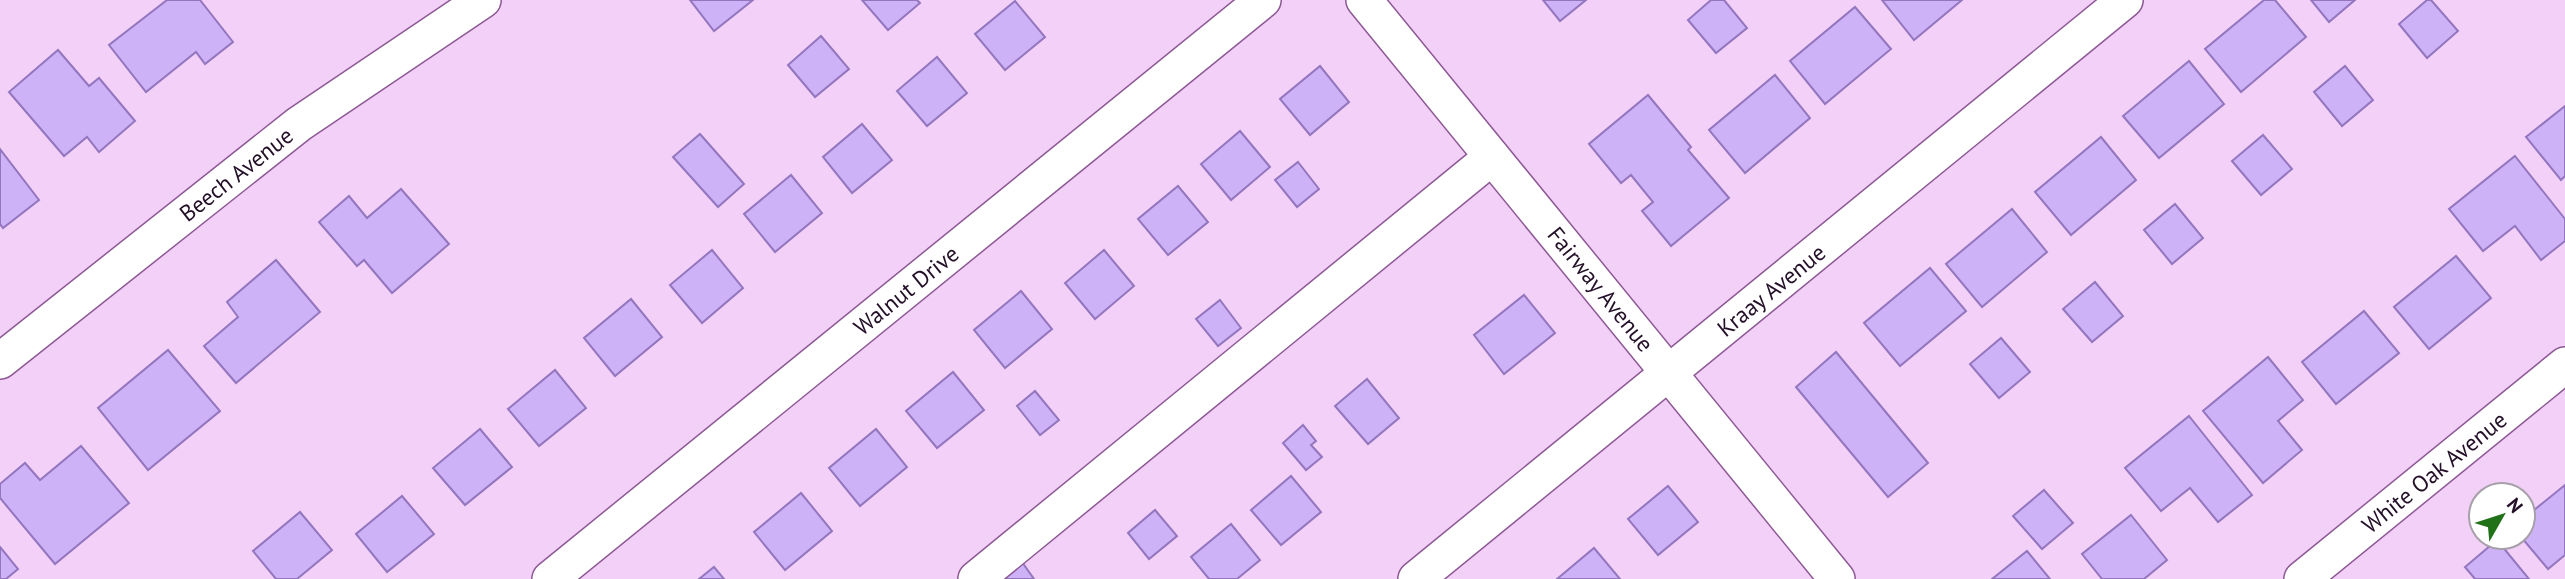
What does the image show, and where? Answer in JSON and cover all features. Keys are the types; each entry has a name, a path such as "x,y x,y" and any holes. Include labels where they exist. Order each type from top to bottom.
{"street":[{"name":"Beech Avenue","path":"0,361 299,124 483,0"},
{"name":"Walnut Drive","path":"550,579 1263,0"},
{"name":"Fairway Avenue","path":"1364,0 1837,579"},
{"name":"Kraay Avenue","path":"1416,579 2125,0"},
{"path":"976,579 1492,157"},
{"name":"White Oak Avenue","path":"2302,579 2565,365"}],"building":[{"path":"167,0 200,0 233,42 205,64 196,52 146,92 109,45"},
{"path":"690,0 753,0 714,31"},
{"path":"862,0 917,0 920,3 888,30"},
{"path":"1543,0 1586,0 1560,21"},
{"path":"1711,0 1724,0 1747,28 1716,53 1688,20"},
{"path":"1882,0 1962,0 1914,40"},
{"path":"2264,0 2275,0 2306,37 2241,92 2205,49"},
{"path":"2311,0 2355,0 2329,22"},
{"path":"2427,0 2431,0 2458,31 2427,58 2399,24"},
{"path":"1015,1 1045,37 1005,70 975,34"},
{"path":"1855,7 1891,49 1825,104 1790,61"},
{"path":"821,36 849,69 815,97 788,65"},
{"path":"58,50 89,86 99,78 135,121 99,152 87,137 64,156 9,92"},
{"path":"937,57 967,93 927,126 897,91"},
{"path":"2189,61 2224,104 2159,158 2123,116"},
{"path":"1320,66 1349,102 1310,135 1280,99"},
{"path":"2345,66 2373,100 2342,126 2314,92"},
{"path":"1775,75 1810,118 1745,173 1709,130"},
{"path":"1648,95 1691,147 1688,150 1729,198 1671,246 1642,211 1653,202 1631,175 1621,183 1589,144"},
{"path":"2565,106 2565,176 2561,180 2526,137"},
{"path":"862,124 892,160 852,193 823,157"},
{"path":"1240,131 1270,167 1231,200 1201,164"},
{"path":"700,134 744,184 718,207 673,157"},
{"path":"2263,135 2292,169 2261,195 2232,161"},
{"path":"2101,137 2136,180 2071,235 2035,192"},
{"path":"0,149 39,200 3,228 0,224"},
{"path":"2515,156 2565,219 2565,241 2541,260 2515,226 2483,251 2449,209"},
{"path":"1298,162 1319,189 1297,207 1275,180"},
{"path":"791,175 822,213 775,252 744,214"},
{"path":"1178,186 1208,222 1168,255 1138,219"},
{"path":"401,189 449,244 392,293 364,260 357,266 319,222 349,196 367,218"},
{"path":"2175,204 2203,238 2172,264 2144,230"},
{"path":"2012,209 2047,252 1982,307 1946,264"},
{"path":"712,250 743,288 702,323 670,285"},
{"path":"1104,250 1134,286 1095,319 1065,283"},
{"path":"2456,256 2491,298 2429,349 2394,307"},
{"path":"276,260 320,312 236,383 204,346 238,317 227,302"},
{"path":"1930,268 1966,311 1900,366 1864,323"},
{"path":"2095,282 2123,316 2092,342 2063,309"},
{"path":"1021,291 1052,329 1005,368 974,330"},
{"path":"1524,295 1555,333 1504,374 1474,335"},
{"path":"631,299 662,337 615,376 584,338"},
{"path":"1220,300 1241,328 1218,346 1196,319"},
{"path":"2364,311 2399,353 2336,404 2302,362"},
{"path":"2001,338 2030,372 1999,398 1970,364"},
{"path":"168,350 220,411 148,470 98,408"},
{"path":"1836,352 1928,463 1888,497 1796,387"},
{"path":"2268,357 2303,400 2278,421 2302,450 2263,483 2203,411"},
{"path":"555,370 586,408 539,446 508,409"},
{"path":"953,372 984,410 937,448 906,411"},
{"path":"1367,379 1399,418 1368,444 1335,406"},
{"path":"1035,391 1059,420 1040,435 1017,406"},
{"path":"2189,416 2252,495 2218,522 2190,488 2161,511 2125,468"},
{"path":"1303,425 1316,441 1311,445 1322,457 1306,470 1283,443"},
{"path":"480,429 512,467 465,505 433,468"},
{"path":"876,429 907,467 860,506 829,468"},
{"path":"81,446 129,503 55,564 0,498 0,484 25,463 40,480"},
{"path":"1291,476 1321,512 1281,545 1251,510"},
{"path":"2565,485 2565,555 2548,569 2533,551 2537,551 2537,508"},
{"path":"1668,486 1698,522 1658,555 1628,519"},
{"path":"2044,490 2073,523 2042,549 2013,516"},
{"path":"801,493 832,531 785,570 754,532"},
{"path":"402,496 434,534 387,572 356,534"},
{"path":"1155,510 1177,536 1149,559 1128,533"},
{"path":"300,512 332,550 297,579 276,579 253,551"},
{"path":"2131,515 2167,560 2144,579 2102,579 2082,554"},
{"path":"1231,524 1260,560 1237,579 1209,579 1191,557"},
{"path":"0,547 18,569 6,579 0,579"},
{"path":"1594,548 1620,579 1557,579"},
{"path":"2027,551 2050,579 1992,579"},
{"path":"2484,551 2506,551 2529,579 2475,579 2465,567"},
{"path":"1022,562 1034,579 1000,579"},
{"path":"714,567 724,579 699,579"}]}
